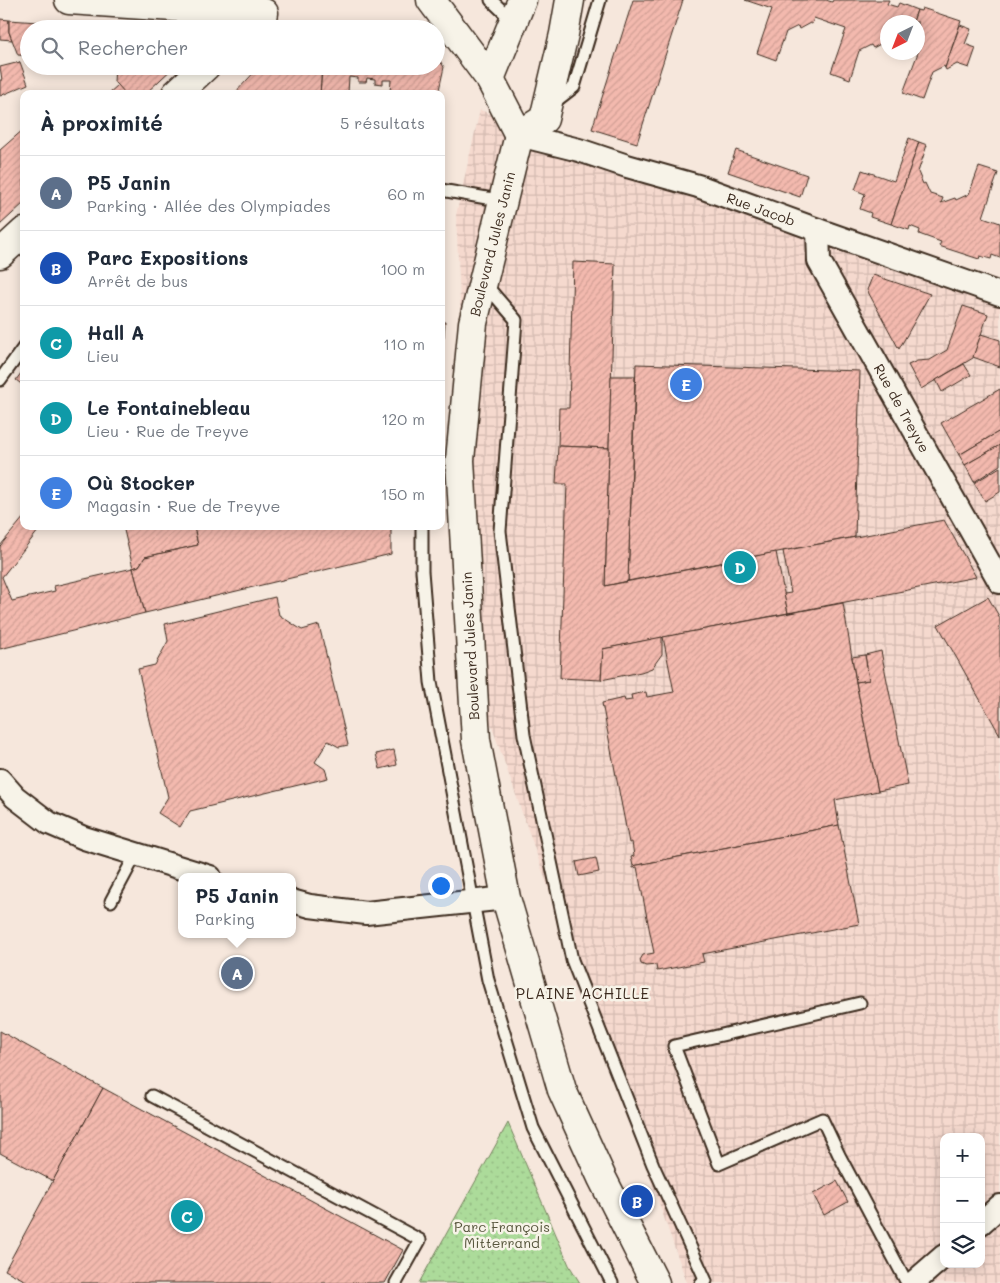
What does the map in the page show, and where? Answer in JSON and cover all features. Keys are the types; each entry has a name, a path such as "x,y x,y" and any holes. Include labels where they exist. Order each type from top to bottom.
{"main road":[{"path":"69,0 263,14"},
{"path":"431,0 490,79 519,135 544,119 570,0"},
{"path":"490,79 518,11"},
{"name":"Boulevard Jules Janin","path":"519,135 472,323 460,460 476,740 506,898 562,1090 602,1178 655,1283"},
{"path":"0,254 20,236"}],"street":[{"name":"Rue Jacob","path":"519,135 579,150 698,186 1000,294"},
{"name":"Rue de Treyve","path":"818,230 819,260 1000,582"},
{"path":"0,780 15,797 49,823 84,838 197,873"},
{"path":"296,902 310,906 366,913 506,898"},
{"path":"985,1219 1000,1206"},
{"path":"913,1283 940,1259"}],"lane":[{"path":"491,0 518,11"},
{"path":"547,108 574,86 600,0"},
{"path":"445,191 504,200"},
{"path":"483,282 516,320 500,531 524,735 572,960 653,1165 706,1281 701,1283"},
{"path":"0,380 20,352"},
{"path":"422,530 422,571 431,682 488,980 533,1128 612,1283"},
{"path":"111,901 136,854"},
{"path":"860,1003 674,1046 719,1164 822,1118 839,1155 907,1283"},
{"path":"152,1096 420,1240 396,1283"}],"shaded area":[{"path":"480,110 1000,289 1000,1283 687,1283 478,687 456,215"}],"green space":[{"name":"Parc François Mitterrand","path":"508,1123 569,1265 580,1283 419,1283"}],"building":[{"path":"633,0 683,0 637,143 592,129"},
{"path":"745,0 826,0 832,2 833,0 889,0 887,4 897,7 899,3 917,10 915,15 880,15 880,44 873,48 871,45 859,51 850,79 831,72 846,29 814,18 812,24 810,23 799,29 798,26 786,32 776,60 757,53 772,9"},
{"path":"922,8 961,21 945,68 944,66 932,72 922,100 903,93 915,60 925,60 925,15 915,15 917,10 921,11"},
{"path":"0,19 9,20 9,32 12,40 0,39"},
{"path":"9,20 20,21 20,55 18,55 9,32"},
{"path":"960,25 971,29 965,44 976,48 969,68 957,64 946,70 945,68"},
{"path":"20,62 20,75 25,75 28,84 0,96 0,80 2,80 0,67"},
{"path":"114,75 165,75 149,90 122,90 114,82"},
{"path":"252,75 321,75 320,90 238,90"},
{"path":"321,75 442,75 439,90 390,90 391,80 383,80 383,84 375,83 375,79 367,78 366,82 358,82 358,78 349,77 348,90 320,90"},
{"path":"118,85 122,90 112,90"},
{"path":"20,132 20,207 0,225 0,150"},
{"path":"909,138 919,142 891,224 870,217 871,213 860,209 865,194 855,190 862,170 894,181"},
{"path":"919,142 927,145 918,172 930,194 943,198 941,203 955,198 956,200 969,194 979,167 998,173 983,217 1000,223 1000,258 992,255 991,259 980,256 979,259 939,246 941,242 919,234 920,230 910,226 909,230 891,224"},
{"path":"736,150 807,175 800,197 728,172"},
{"path":"573,262 615,264 609,448 558,446 559,408 569,408"},
{"path":"873,275 930,294 899,349 867,290"},
{"path":"963,306 988,314 973,358 921,389 908,365 917,361 930,360 947,350"},
{"path":"981,334 1000,340 1000,367 973,357"},
{"path":"636,364 860,371 855,537 628,581"},
{"path":"964,364 971,375 942,392 936,380"},
{"path":"20,374 20,383 16,380"},
{"path":"611,376 635,376 628,581 605,586"},
{"path":"1000,389 1000,431 959,455 941,423"},
{"path":"1000,431 1000,445 965,465 959,455"},
{"path":"1000,445 1000,465 974,482 965,465"},
{"path":"558,446 609,448 605,586 776,552 788,613 603,649 601,680 560,678 567,484 556,484"},
{"path":"1000,467 1000,492 985,501 974,483"},
{"path":"944,520 976,577 788,613 784,594 791,593 783,551"},
{"path":"20,522 20,530 39,530 2,577 12,601 55,591 54,586 133,568 145,613 0,649 0,546"},
{"path":"124,530 195,530 198,545 145,557 139,566 133,568"},
{"path":"195,530 391,530 391,554 145,613 133,568 139,566 145,557 198,545"},
{"path":"275,597 279,615 302,630 319,625 348,745 339,747 328,741 315,762 325,769 328,778 190,811 180,827 158,813 168,797 138,669 155,665 168,641 165,624"},
{"path":"988,597 1000,618 1000,735 938,625"},
{"path":"843,603 856,682 878,791 835,800 839,825 633,866 631,857 634,856 632,842 629,843 602,703 624,698 625,701 632,700 631,695 646,692 647,697 674,692 663,637"},
{"path":"662,637 662,654 652,668 601,680 603,649"},
{"path":"881,651 908,785 878,791 856,682 869,680 865,655"},
{"path":"865,655 869,680 856,682 852,657"},
{"path":"394,750 397,765 380,769 376,754"},
{"path":"839,825 859,924 702,954 704,962 657,971 656,965 646,966 641,964 640,960 643,955 654,953 637,867 633,868 633,866"},
{"path":"596,858 599,872 579,876 576,862"},
{"path":"0,1031 103,1088 53,1181 0,1153"},
{"path":"103,1088 403,1250 385,1283 30,1283 5,1270"},
{"path":"837,1181 848,1202 824,1215 813,1194"}],"place":[{"name":"Où Stocker","path":"686,384"},
{"name":"Le Fontainebleau","path":"740,567"},
{"name":"P5 Janin","path":"237,973"},
{"name":"Parc Expositions","path":"637,1201"},
{"name":"Hall A","path":"187,1216"}],"district":[{"name":"PLAINE ACHILLE","path":"583,993"}]}
